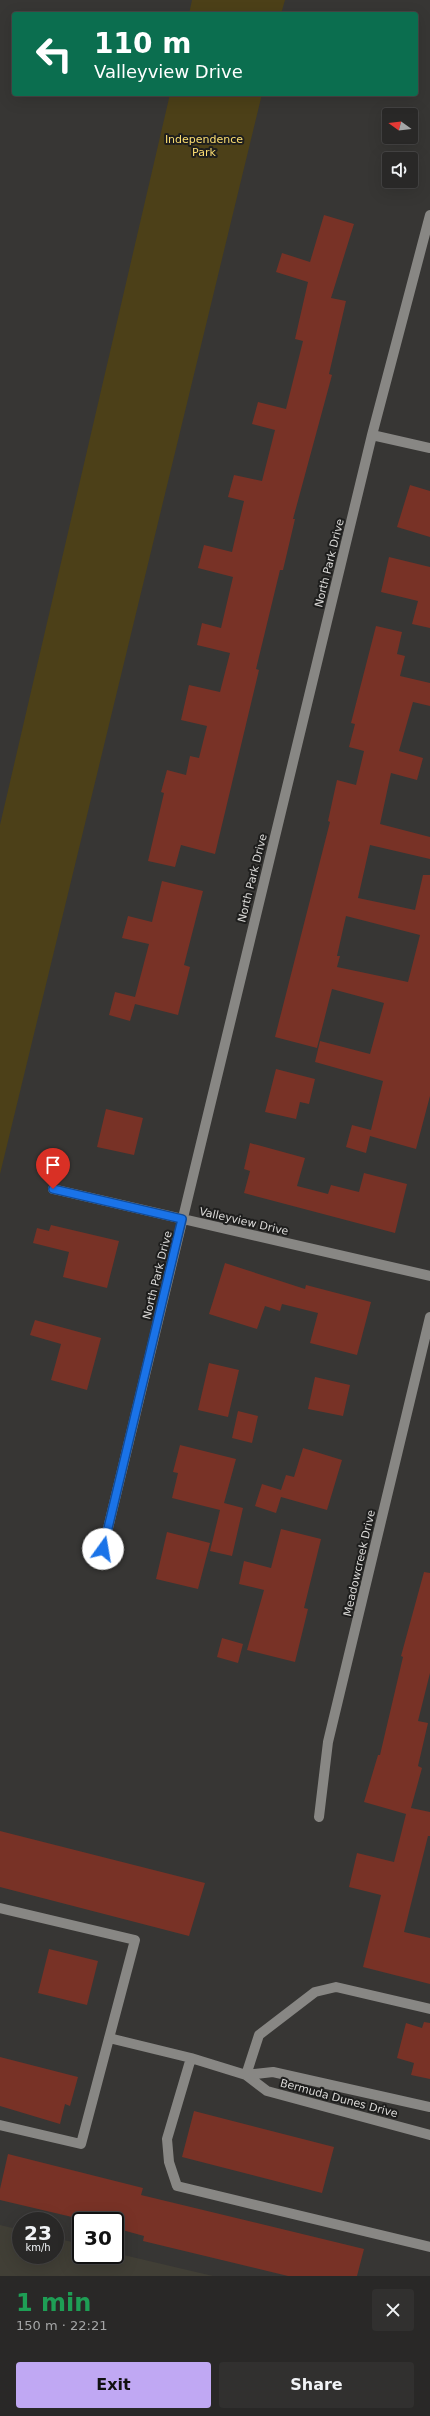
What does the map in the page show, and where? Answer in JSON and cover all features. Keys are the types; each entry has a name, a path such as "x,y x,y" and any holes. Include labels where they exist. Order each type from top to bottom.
{"street":[{"name":"North Park Drive","path":"103,1549 372,435 430,215"},
{"path":"372,435 430,448"},
{"name":"Valleyview Drive","path":"53,1189 430,1276"},
{"name":"Meadowcreek Drive","path":"319,1816 328,1742 430,1317"},
{"path":"0,1908 135,1940 81,2144 0,2125"},
{"path":"246,2075 258,2035 316,1992 336,1987 430,2009"},
{"name":"Bermuda Dunes Drive","path":"109,2038 191,2058 246,2075 267,2091 430,2135"},
{"path":"191,2058 167,2139 169,2162 177,2186 430,2247"},
{"name":"Bermuda Dunes Drive","path":"246,2075 273,2072 430,2107"}],"shaded area":[{"path":"0,2225 12,2228 12,2264 64,2264 64,2240 72,2242 72,2264 124,2264 124,2255 213,2276 0,2276"}],"green space":[{"path":"192,0 285,0 282,12 189,12"},
{"name":"Independence Park","path":"170,96 262,96 0,1174 0,825"}],"building":[{"path":"324,215 354,224 331,298 346,301 329,374 332,375 293,519 295,519 283,570 280,570 256,669 259,670 215,854 181,845 175,867 148,861 164,793 161,792 167,770 186,775 190,756 199,758 207,726 181,720 189,685 220,692 230,653 197,645 202,623 221,628 233,577 198,568 204,545 232,552 244,501 228,497 234,475 262,481 275,430 252,424 258,402 286,409 303,341 295,339 308,282 276,272 282,253 310,262"},
{"path":"410,485 430,491 430,537 397,527"},
{"path":"389,557 430,567 430,628 412,624 418,601 381,592"},
{"path":"376,626 402,632 397,654 405,656 400,676 430,683 430,706 413,702 399,751 423,758 417,780 391,773 380,824 430,837 430,859 370,845 358,898 415,910 423,875 430,875 430,1096 416,1149 370,1136 366,1153 346,1147 352,1125 371,1130 383,1081 315,1062 320,1041 370,1054 384,1003 332,989 317,1048 275,1037 330,822 328,821 337,780 356,785 364,751 349,747 355,724 351,723","holes":["346,916 420,935 408,982 337,967 340,956 337,956"]},
{"path":"162,881 203,891 184,965 190,967 178,1015 135,1004 130,1021 109,1015 115,992 135,997 149,944 122,938 128,916 152,922"},
{"path":"276,1069 315,1079 309,1104 300,1102 296,1119 265,1112"},
{"path":"106,1109 143,1118 134,1155 97,1147"},
{"path":"250,1143 305,1158 297,1186 328,1194 331,1185 359,1192 364,1173 407,1184 395,1233 244,1193 250,1171 244,1169"},
{"path":"51,1225 119,1241 107,1288 63,1277 69,1252 33,1243 37,1228 49,1231"},
{"path":"225,1263 305,1289 306,1285 371,1302 357,1355 310,1343 318,1313 282,1304 280,1311 265,1306 257,1329 209,1314"},
{"path":"35,1320 101,1338 87,1390 51,1380 61,1344 30,1335"},
{"path":"209,1363 239,1370 228,1417 198,1410"},
{"path":"315,1377 350,1385 343,1416 308,1409"},
{"path":"238,1411 258,1416 252,1443 232,1438"},
{"path":"180,1445 236,1459 224,1503 243,1508 232,1556 210,1551 220,1510 172,1498 178,1473 173,1472"},
{"path":"303,1448 342,1460 327,1510 281,1497 276,1513 255,1506 262,1484 281,1490 286,1475 294,1477"},
{"path":"281,1529 321,1539 304,1608 308,1609 295,1662 247,1650 264,1590 239,1584 244,1561 271,1568"},
{"path":"167,1532 210,1543 198,1589 156,1579"},
{"path":"424,1572 430,1573 430,1673 418,1721 428,1723 418,1766 422,1768 411,1808 430,1812 430,1836 428,1836 404,1932 430,1938 430,1984 363,1967 381,1895 349,1887 357,1853 394,1862 406,1814 364,1802 378,1755 380,1755 403,1657 401,1656"},
{"path":"222,1638 243,1644 238,1663 217,1657"},
{"path":"0,1831 205,1883 189,1936 0,1887"},
{"path":"49,1949 98,1961 87,2005 38,1993"},
{"path":"424,2022 430,2023 430,2079 411,2075 414,2063 397,2058 406,2023 422,2028"},
{"path":"0,2057 78,2077 70,2106 65,2104 60,2124 0,2106"},
{"path":"194,2111 334,2147 322,2193 182,2157"},
{"path":"8,2154 143,2188 141,2195 364,2249 357,2276 288,2276 143,2241 144,2236 124,2230 124,2212 72,2212 72,2217 64,2215 64,2212 51,2212 0,2200 0,2189"}],"route":[{"path":"53,1189 182,1219 103,1549"}]}
